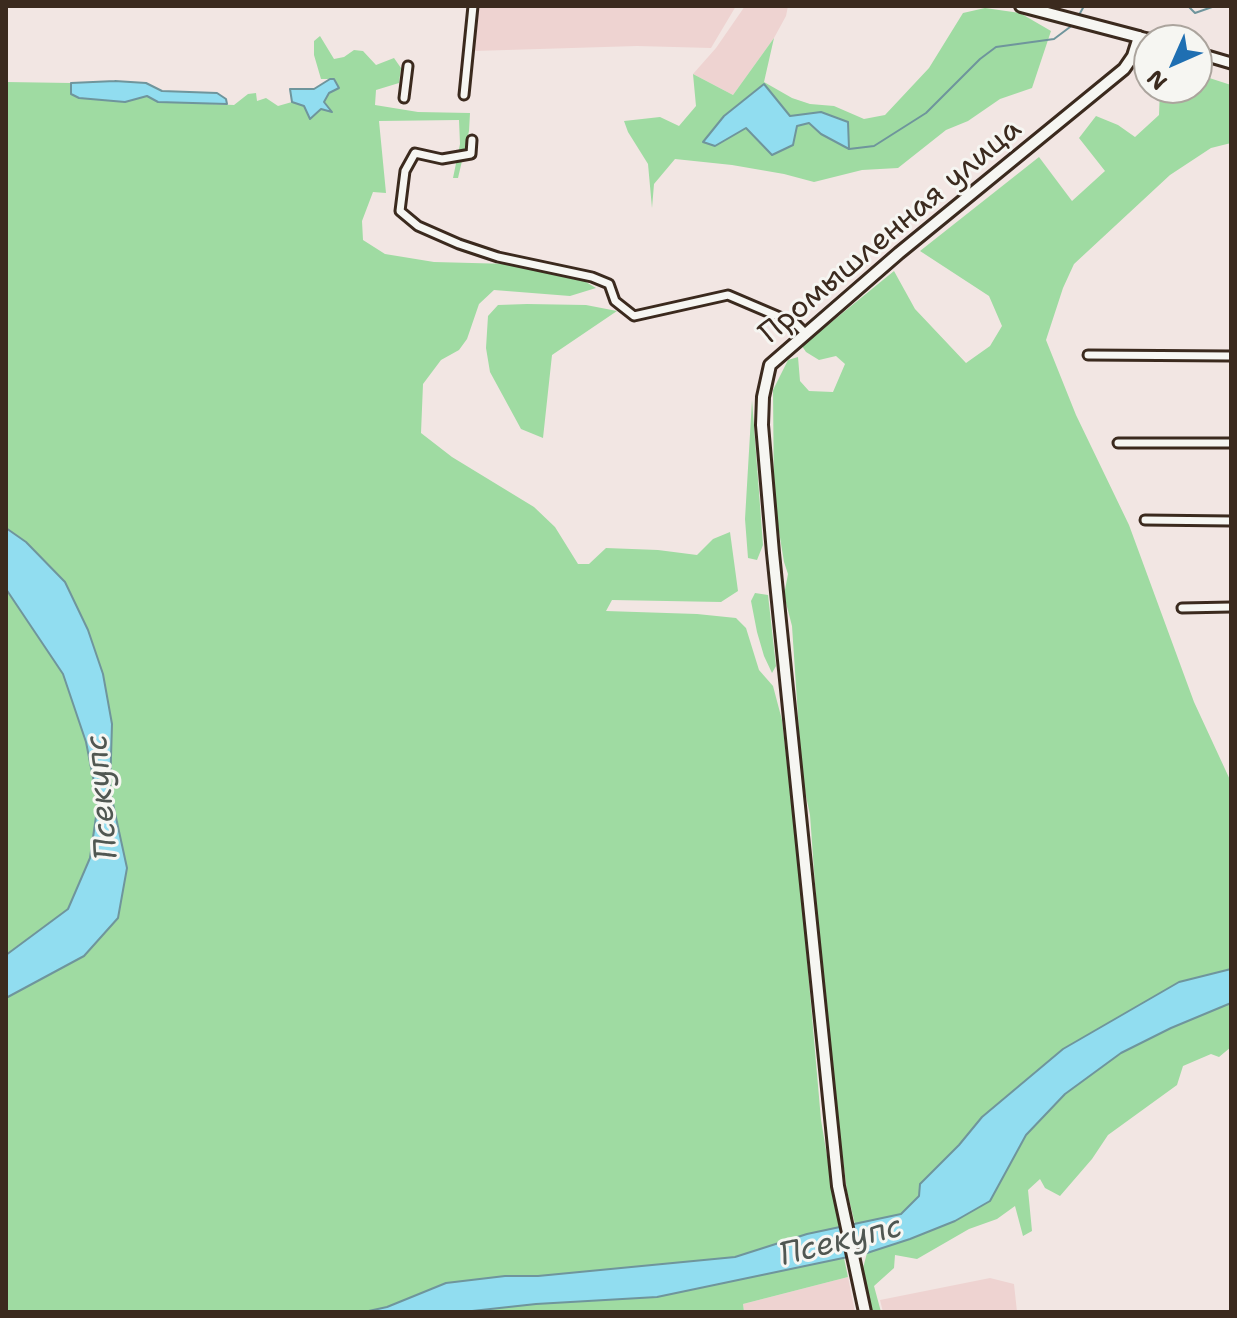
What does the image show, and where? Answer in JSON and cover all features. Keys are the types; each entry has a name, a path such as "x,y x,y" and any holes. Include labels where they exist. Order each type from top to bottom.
{"main road":[{"path":"1021,6 1133,35"},
{"name":"Промышленная улица","path":"865,1312 838,1186 773,553 762,425 763,397 770,365 1124,69 1133,56"}],"street":[{"path":"464,95 473,6"},
{"path":"404,98 408,66"},
{"path":"472,140 471,154 442,159 415,153 405,171 400,211 418,226 498,257 592,277 609,284 615,301 634,316 728,295 796,324 805,333"},
{"path":"1088,355 1231,356"},
{"path":"1118,443 1231,443"},
{"path":"1145,520 1231,521"},
{"path":"1182,608 1231,607"}],"shaded area":[{"path":"478,6 736,6 711,48 637,46 474,51"},
{"path":"745,6 788,6 774,38 733,95 693,74 716,48"},
{"path":"848,1277 855,1312 744,1312 743,1304"},
{"path":"990,1278 1014,1284 1017,1312 883,1312 880,1300"}],"green space":[{"path":"985,8 1020,13 1051,31 1032,88 1000,99 968,121 946,130 898,168 862,170 814,182 732,165 675,159 654,184 652,208 648,164 624,121 660,117 679,126 696,106 693,74 733,95 774,38 764,82 792,98 810,104 834,106 864,119 885,115 929,68 963,13"},
{"path":"320,36 334,59 354,50 363,51 376,65 394,58 401,68 399,83 376,90 375,105 418,112 470,113 458,178 453,178 460,144 459,120 379,121 386,193 373,192 362,221 363,240 385,254 434,262 510,264 581,279 596,288 570,296 494,290 479,304 467,339 459,350 441,360 423,384 421,433 452,457 534,507 555,527 578,564 589,564 606,548 697,555 713,539 730,532 738,591 721,602 612,600 606,611 736,618 746,628 759,670 773,686 782,720 800,878 821,1120 839,1227 735,1257 446,1283 387,1307 364,1312 6,1312 6,998 84,956 118,918 127,868 110,790 112,724 103,674 88,630 65,582 26,542 6,528 6,82 71,83 71,94 125,102 147,96 158,102 234,105 248,94 256,93 257,101 266,98 278,106 292,102 305,106 310,118 321,109 331,111 324,102 334,79 321,79 314,55 314,41"},
{"path":"1213,79 1231,85 1231,143 1211,148 1170,175 1074,264 1046,340 1076,415 1129,525 1194,702 1231,782 1231,969 1179,982 1063,1049 982,1117 920,1196 901,1214 855,1224 847,1191 825,1023 810,815 802,777 792,626 784,595 788,574 774,501 773,390 788,360 798,357 800,381 809,391 833,392 845,364 836,356 819,360 802,346 894,271 915,309 966,363 990,346 1002,326 989,296 920,251 1039,157 1072,201 1105,171 1079,138 1096,116 1118,125 1135,137 1159,115 1159,104 1213,104"},
{"path":"498,305 586,305 617,311 552,355 543,438 521,429 490,372 486,348 488,316"},
{"path":"752,400 763,545 757,560 748,558 745,519"},
{"path":"6,589 63,674 86,742 98,803 90,858 68,909 6,955"},
{"path":"755,593 768,595 776,666 772,673 757,632 751,601"},
{"path":"1231,1003 1231,1047 1219,1057 1211,1054 1183,1066 1177,1085 1108,1135 1060,1196 1045,1188 1040,1179 1028,1190 1032,1231 1023,1236 1015,1206 997,1219 969,1229 917,1259 895,1255 894,1268 874,1286 881,1312 870,1312 863,1268 867,1253 955,1221 990,1201 1026,1135 1065,1094 1121,1053"},
{"path":"844,1258 848,1277 743,1304 744,1312 463,1312 657,1297"}],"water":[{"path":"334,79 339,88 329,93 324,102 332,112 321,109 310,119 304,106 292,102 290,89 314,89"},
{"path":"71,83 146,83 162,91 217,93 226,99 227,104 158,102 147,96 125,102 79,98 71,94"},
{"path":"764,84 790,116 821,112 848,122 849,149 821,134 809,123 797,126 793,145 772,155 746,128 715,146 703,142 724,116"},
{"name":"Псекупс","path":"6,528 26,542 65,582 88,630 103,674 112,724 110,790 127,868 118,918 84,956 6,998 6,955 68,909 90,858 98,803 86,742 63,674 6,589"},
{"name":"Псекупс","path":"1231,969 1231,1003 1121,1053 1065,1094 1026,1135 990,1201 955,1221 910,1239 867,1253 657,1297 463,1312 364,1312 387,1307 446,1283 735,1257 807,1234 901,1214 919,1196 920,1184 982,1117 1063,1049 1179,982"}],"waterway":[{"path":"1079,15 1084,6"},
{"path":"1188,6 1195,13 1215,6"},
{"path":"849,149 874,146 926,113 996,47 1054,39 1074,24"}]}
